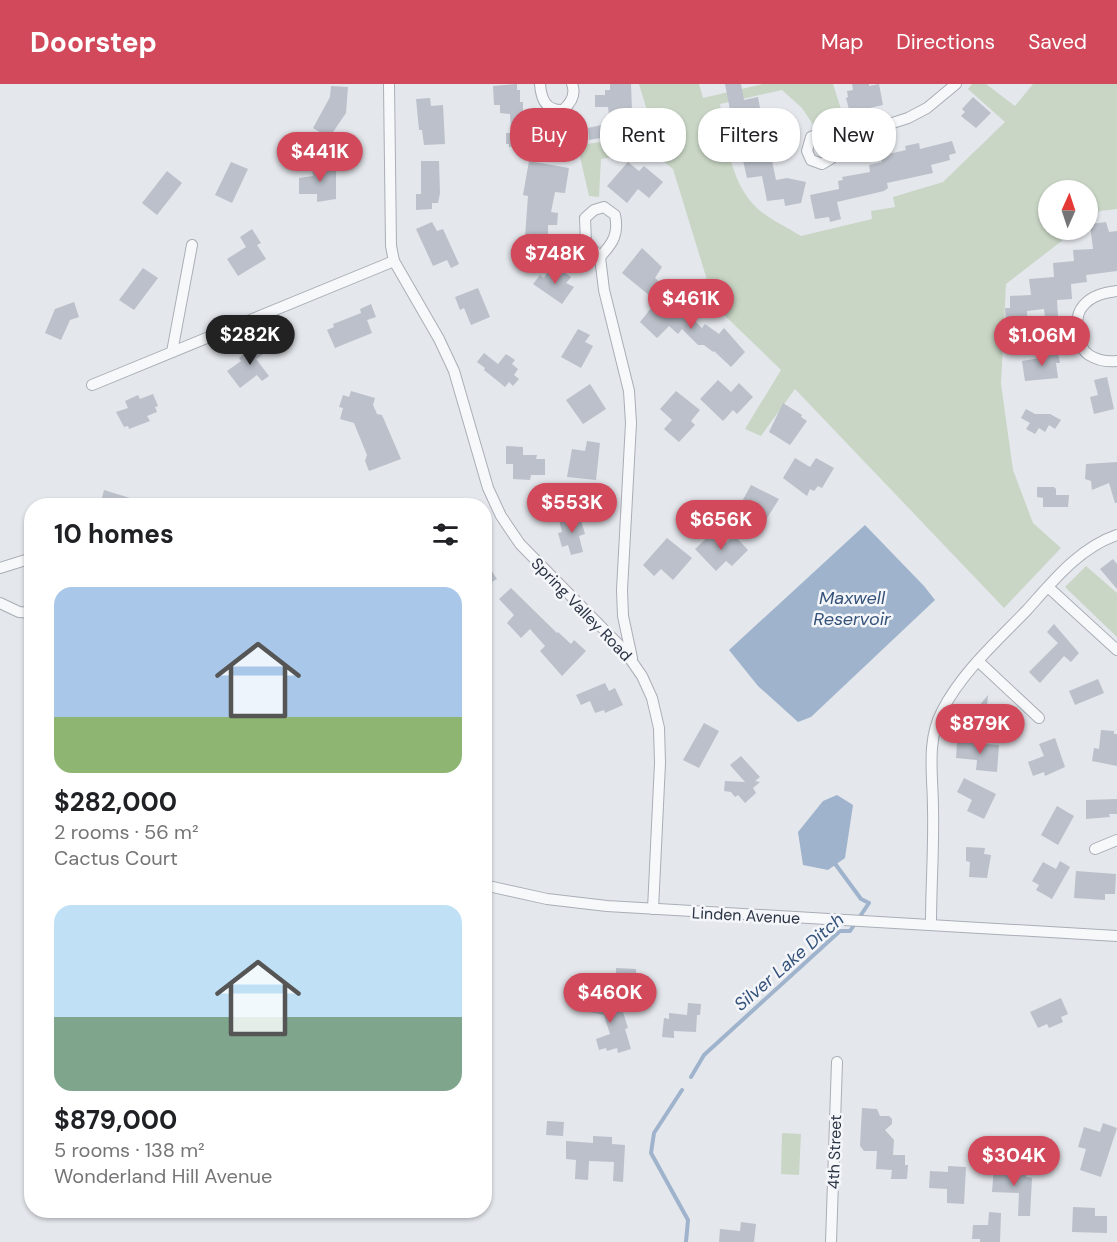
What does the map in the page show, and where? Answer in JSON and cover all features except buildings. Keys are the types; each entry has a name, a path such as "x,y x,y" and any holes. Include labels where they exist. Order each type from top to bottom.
{"street":[{"name":"Spring Valley Road","path":"389,84 391,246 394,261 439,339 454,371 488,488 501,516 520,544 633,661 652,698 659,728 660,763 653,909"},
{"path":"540,84 545,104 554,110 563,110 573,99 572,84"},
{"path":"896,120 917,113 945,95 956,84"},
{"path":"172,352 192,245"},
{"path":"600,257 604,290 629,391 631,423 622,590 623,616 633,661"},
{"path":"92,385 394,261"},
{"path":"1117,291 1096,294 1081,307 1078,321 1082,348 1089,356 1108,362 1117,362"},
{"path":"931,924 933,810 931,753 934,732 941,712 955,688 978,661 1064,568 1083,553 1117,535"},
{"path":"0,568 24,560"},
{"path":"1048,587 1117,650"},
{"path":"0,603 24,613"},
{"path":"978,661 1039,718"},
{"path":"1095,849 1117,840"},
{"name":"Linden Avenue","path":"492,887 547,899 653,909 1117,936"},
{"name":"4th Street","path":"831,1242 837,1062"}],"green space":[{"path":"639,84 699,84 703,98 763,84 833,84 841,108 812,108 812,123 802,108 782,90 720,104 721,108 698,108 698,162 732,162 741,186 757,208 801,236 872,219 871,211 895,207 893,197 943,182 1005,122 968,89 972,84 986,84 1015,106 1033,84 1117,84 1117,209 1098,213 1098,180 1038,180 1038,240 1063,240 1006,284 1001,384 1013,470 1033,523 1061,548 1004,608 795,389 761,436 745,429 781,370 715,306 673,169 664,162 686,162 686,108 646,108"},
{"path":"600,142 599,197 589,196 581,162 588,162 588,144"},
{"path":"1086,566 1117,593 1117,637 1065,587"},
{"path":"782,1133 801,1134 799,1175 781,1174"}],"water":[{"name":"Maxwell Reservoir","path":"865,525 935,600 811,717 798,722 758,686 729,650"},
{"path":"837,795 853,805 845,858 828,870 803,865 798,832 823,801"}],"waterway":[{"name":"Silver Lake Ditch","path":"691,1077 704,1055 840,931 850,931 869,903 861,899 836,865"},
{"name":"Silver Lake Ditch","path":"682,1090 654,1133 651,1153 688,1220 686,1242"}]}
